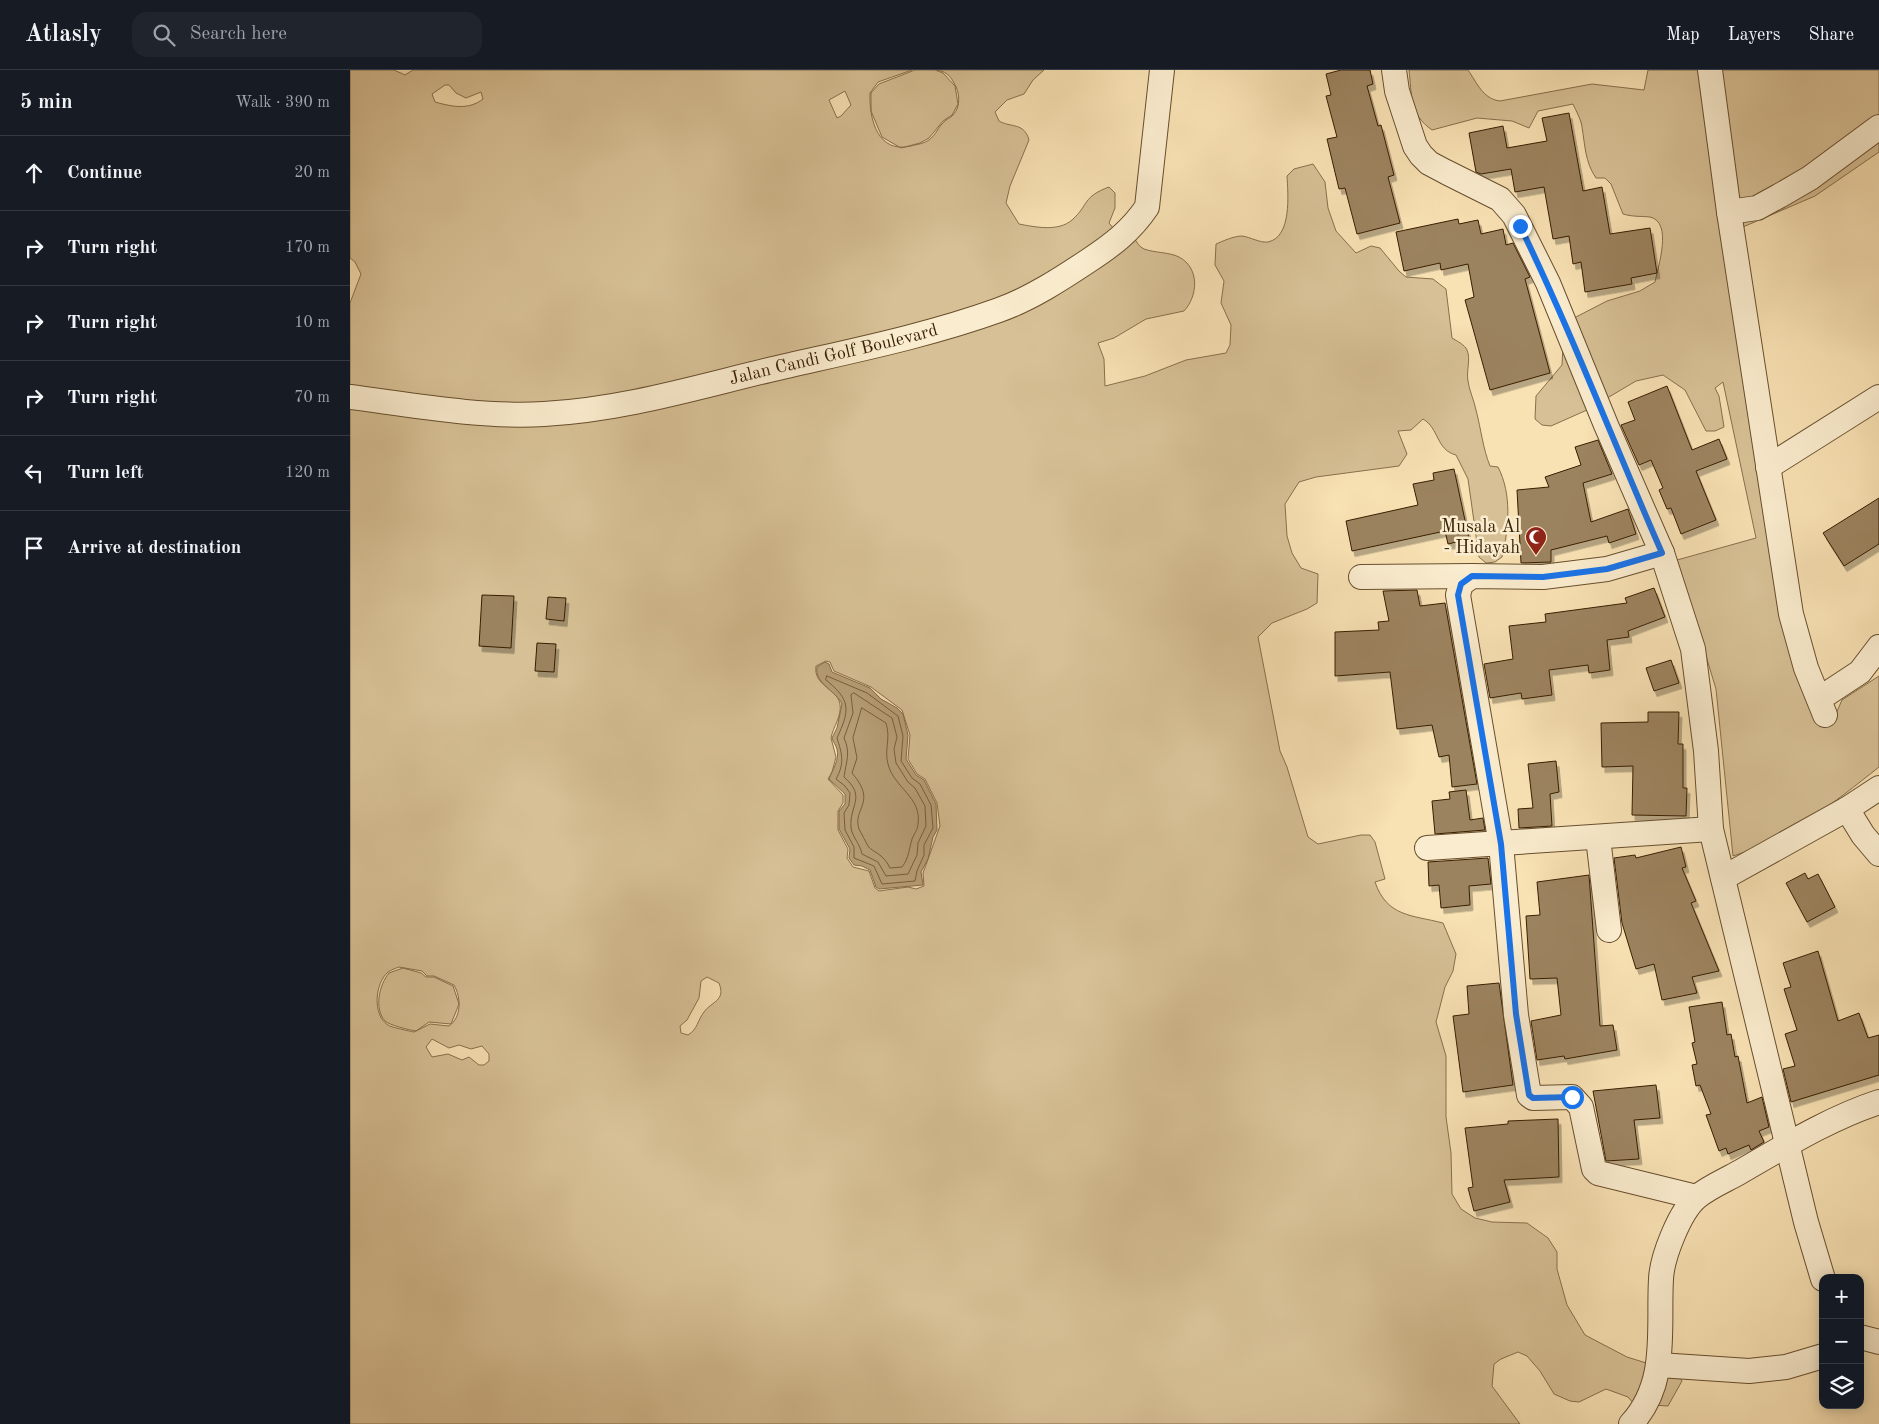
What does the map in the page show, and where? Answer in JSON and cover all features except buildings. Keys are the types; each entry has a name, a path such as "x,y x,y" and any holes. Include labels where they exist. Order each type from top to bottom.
{"street":[{"name":"Jalan Candi Golf Boulevard","path":"350,397 495,412 542,414 604,408 661,397 924,334 1001,310 1069,274 1123,237 1147,207 1162,70"},
{"path":"1710,70 1729,212 1791,614 1806,668 1822,707 1860,672 1879,647"},
{"path":"1394,72 1409,128 1421,155 1429,163 1500,199 1514,215 1548,283 1662,553 1693,649 1706,751 1711,829 1806,1222 1822,1274"},
{"path":"1729,212 1756,208 1779,196 1810,178 1879,127"},
{"path":"1768,467 1879,397"},
{"path":"1361,577 1543,577 1607,569 1662,553"},
{"path":"1472,576 1461,584 1458,595 1501,844 1516,1014 1529,1095 1533,1098 1576,1099 1581,1107 1594,1169 1598,1173 1696,1197"},
{"path":"1723,878 1847,809 1879,788"},
{"path":"1847,809 1863,835 1879,854"},
{"path":"1427,848 1711,829"},
{"path":"1598,838 1608,930"},
{"path":"1640,1421 1653,1388 1659,1366 1661,1277 1665,1255 1676,1228 1696,1197 1788,1144 1879,1102"},
{"path":"1659,1366 1749,1370 1786,1366 1819,1357"}],"shaded area":[{"path":"350,70 394,70 405,75 413,70 912,70 878,82 870,93 871,114 878,133 883,140 891,145 900,147 920,144 929,140 942,124 956,112 959,99 956,87 947,74 936,70 1044,70 1033,80 1024,94 1007,100 995,112 999,121 1024,130 1029,140 1010,186 1006,203 1019,224 1046,228 1066,224 1077,215 1094,194 1109,187 1115,193 1115,208 1109,223 1122,239 1134,238 1139,246 1144,249 1179,257 1191,268 1194,275 1195,283 1192,298 1184,311 1146,319 1114,338 1098,343 1104,359 1105,386 1145,376 1186,360 1226,353 1230,345 1231,325 1221,303 1224,281 1215,265 1216,244 1239,236 1265,242 1276,238 1285,224 1287,214 1287,176 1294,169 1313,164 1325,182 1328,208 1336,231 1356,253 1371,246 1380,248 1406,277 1433,279 1446,289 1452,338 1465,346 1468,354 1469,384 1486,453 1490,466 1498,467 1506,488 1508,523 1502,557 1495,562 1486,563 1479,557 1468,479 1456,455 1445,449 1432,428 1423,419 1411,430 1398,431 1407,454 1399,466 1316,477 1299,482 1285,504 1287,536 1292,553 1301,568 1318,574 1317,603 1272,623 1258,637 1280,751 1287,767 1308,837 1318,844 1361,835 1370,835 1375,842 1385,879 1375,882 1386,902 1402,913 1443,923 1456,954 1453,971 1445,987 1436,1022 1446,1056 1446,1117 1451,1153 1452,1194 1461,1209 1475,1218 1492,1222 1527,1223 1548,1238 1557,1252 1557,1269 1567,1305 1585,1335 1627,1357 1678,1373 1682,1381 1668,1406 1634,1404 1628,1397 1606,1389 1579,1402 1570,1401 1554,1394 1540,1371 1527,1356 1518,1352 1494,1364 1492,1386 1520,1424 350,1424 350,303 361,274 355,262 350,258","holes":["445,85 449,85 456,93 466,98 481,92 483,99 472,105 454,106 435,102 432,94","845,91 851,105 837,118 829,100","826,661 830,662 834,671 871,687 902,710 910,735 908,759 917,774 925,779 937,803 940,826 923,873 924,886 916,889 908,887 879,891 875,888 869,871 853,867 847,858 848,849 838,830 838,811 843,803 843,795 828,779 836,757 831,738 840,713 840,704 835,694 821,683 816,673 816,666","399,967 422,971 427,976 434,976 454,985 458,995 459,1007 453,1022 449,1026 430,1024 414,1032 389,1026 379,1014 377,999 380,984 388,972","707,977 719,983 721,994 717,1000 707,1008 691,1033 688,1035 681,1033 680,1026 687,1020 699,998 701,981","432,1039 449,1048 459,1045 471,1049 482,1046 489,1054 489,1061 484,1065 479,1065 469,1057 462,1060 448,1054 432,1057 426,1047"]},
{"path":"915,70 935,70 943,73 955,86 958,104 952,115 943,121 929,138 920,143 901,148 882,137 871,111 871,93 879,84"},
{"path":"1409,70 1468,70 1485,94 1494,100 1500,101 1592,84 1644,90 1648,70 1879,70 1879,152 1815,196 1722,236 1730,295 1790,654 1819,725 1835,716 1842,700 1879,676 1879,767 1828,806 1773,840 1733,856 1716,689 1677,560 1756,538 1723,382 1715,388 1719,396 1724,427 1715,431 1706,431 1685,390 1663,375 1636,381 1587,410 1551,426 1542,425 1535,419 1536,396 1562,365 1563,346 1574,318 1607,301 1640,291 1655,282 1661,256 1661,227 1657,221 1650,217 1623,214 1611,184 1605,178 1596,178 1588,160 1580,118 1573,104 1538,111 1529,128 1512,121 1477,118 1432,130 1415,111"},
{"path":"403,968 421,973 426,977 434,977 453,986 459,1004 451,1024 429,1022 416,1031 395,1026 385,1021 379,1004 380,990 389,973"}],"water":[{"path":"825,662 829,664 832,672 870,688 881,699 897,708 903,714 908,735 906,759 916,775 924,780 936,804 937,830 933,837 928,859 921,872 923,885 879,889 876,887 870,870 854,865 849,858 850,849 839,829 839,811 845,804 845,794 829,779 838,753 832,738 837,728 842,704 819,678 817,667"}],"place":[{"name":"Musala Al - Hidayah","path":"1536,556"}],"route":[{"path":"1520,226 1548,283 1662,553 1607,569 1543,577 1472,576 1461,584 1458,595 1501,844 1516,1014 1529,1095 1533,1098 1572,1097"}]}
